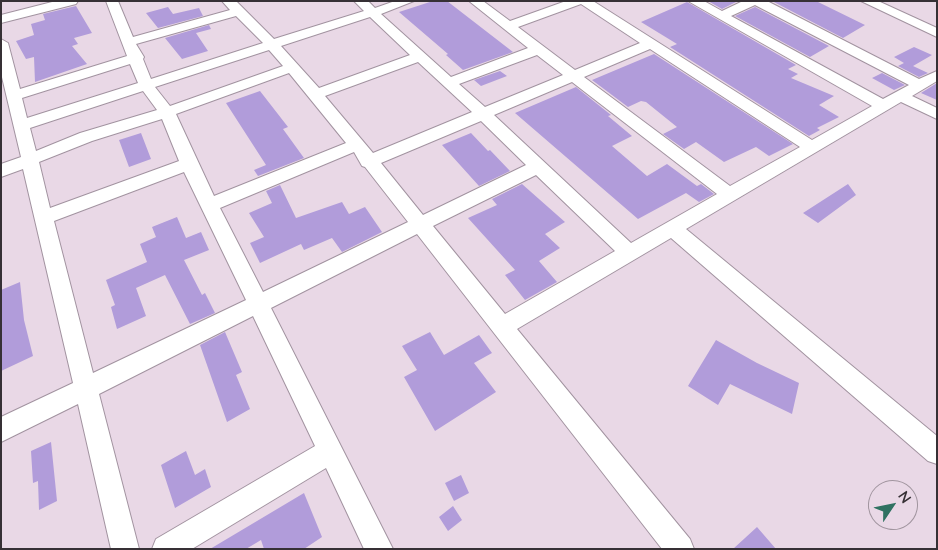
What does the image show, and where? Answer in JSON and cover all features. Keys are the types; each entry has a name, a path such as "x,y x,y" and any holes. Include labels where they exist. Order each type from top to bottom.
{"street":[{"path":"1,19 72,1"},
{"path":"112,1 146,85 167,112 189,164 379,549"},
{"path":"360,1 539,166 630,254"},
{"path":"22,125 408,1"},
{"path":"475,1 730,195"},
{"path":"508,26 579,1"},
{"path":"584,1 812,148"},
{"path":"694,1 884,106"},
{"path":"722,16 756,1 920,85"},
{"path":"867,1 937,33"},
{"path":"15,95 133,49 234,6 293,67 316,94 368,162 680,549"},
{"path":"1,43 125,549"},
{"path":"368,162 650,44"},
{"path":"449,83 539,49"},
{"path":"316,94 420,56"},
{"path":"1,171 86,137 167,112 293,67"},
{"path":"501,328 937,75"},
{"path":"901,96 937,114"},
{"path":"210,206 356,145"},
{"path":"45,217 189,164"},
{"path":"1,430 539,166"},
{"path":"674,229 937,452"},
{"path":"166,549 330,451"}],"building":[{"path":"433,1 447,1 513,52 463,70 446,55 448,54 399,12"},
{"path":"708,1 738,1 722,9"},
{"path":"772,1 816,1 865,25 843,38"},
{"path":"687,2 796,65 788,69 798,74 791,78 834,96 819,105 839,117 817,128 820,130 809,136 670,47 677,44 641,22"},
{"path":"76,6 92,33 74,38 78,44 72,46 87,64 35,82 34,57 26,59 16,41 34,35 31,24 45,20 43,14"},
{"path":"168,7 173,14 199,8 203,16 158,28 146,13"},
{"path":"755,7 829,46 810,57 735,16"},
{"path":"209,25 211,29 196,33 208,51 182,59 165,38"},
{"path":"914,47 932,55 913,66 928,73 919,77 898,66 904,63 894,57"},
{"path":"654,54 793,144 769,156 756,147 724,162 696,142 684,149 663,134 677,127 646,102 641,101 628,107 592,80"},
{"path":"500,71 507,76 481,86 474,80"},
{"path":"882,73 905,85 894,90 872,78"},
{"path":"937,83 937,100 921,93"},
{"path":"576,87 611,115 608,116 632,136 612,146 647,176 667,164 697,186 701,184 714,194 699,202 686,193 638,219 515,113"},
{"path":"260,91 288,127 283,129 304,158 258,176 254,170 266,165 226,103"},
{"path":"141,133 151,159 129,167 119,140"},
{"path":"471,133 510,171 479,186 442,145"},
{"path":"522,184 565,222 545,234 560,248 539,261 557,282 525,300 505,275 515,270 468,218 497,205 492,199"},
{"path":"848,184 856,195 818,223 803,213"},
{"path":"280,185 296,218 342,202 349,214 365,207 382,232 342,252 332,238 304,250 301,244 260,263 250,243 264,237 249,213 272,203 266,191"},
{"path":"177,217 186,238 201,232 209,250 184,260 202,295 205,293 215,313 190,324 165,275 136,288 146,316 117,329 111,307 115,305 106,280 147,262 140,244 156,237 152,227"},
{"path":"20,282 24,320 33,356 1,371 1,290"},
{"path":"225,332 242,372 236,375 250,409 227,422 200,345"},
{"path":"430,332 444,355 479,335 492,353 474,363 496,392 435,431 404,377 417,370 402,346"},
{"path":"716,340 757,363 799,383 792,414 730,384 718,405 688,386"},
{"path":"51,442 57,501 39,510 38,481 33,483 31,451"},
{"path":"186,451 195,475 205,469 211,487 175,508 161,465"},
{"path":"461,475 469,493 454,501 445,483"},
{"path":"304,493 322,537 304,549 264,549 261,540 246,549 210,549"},
{"path":"453,506 462,520 448,531 439,517"},
{"path":"757,527 776,549 733,549"}]}
